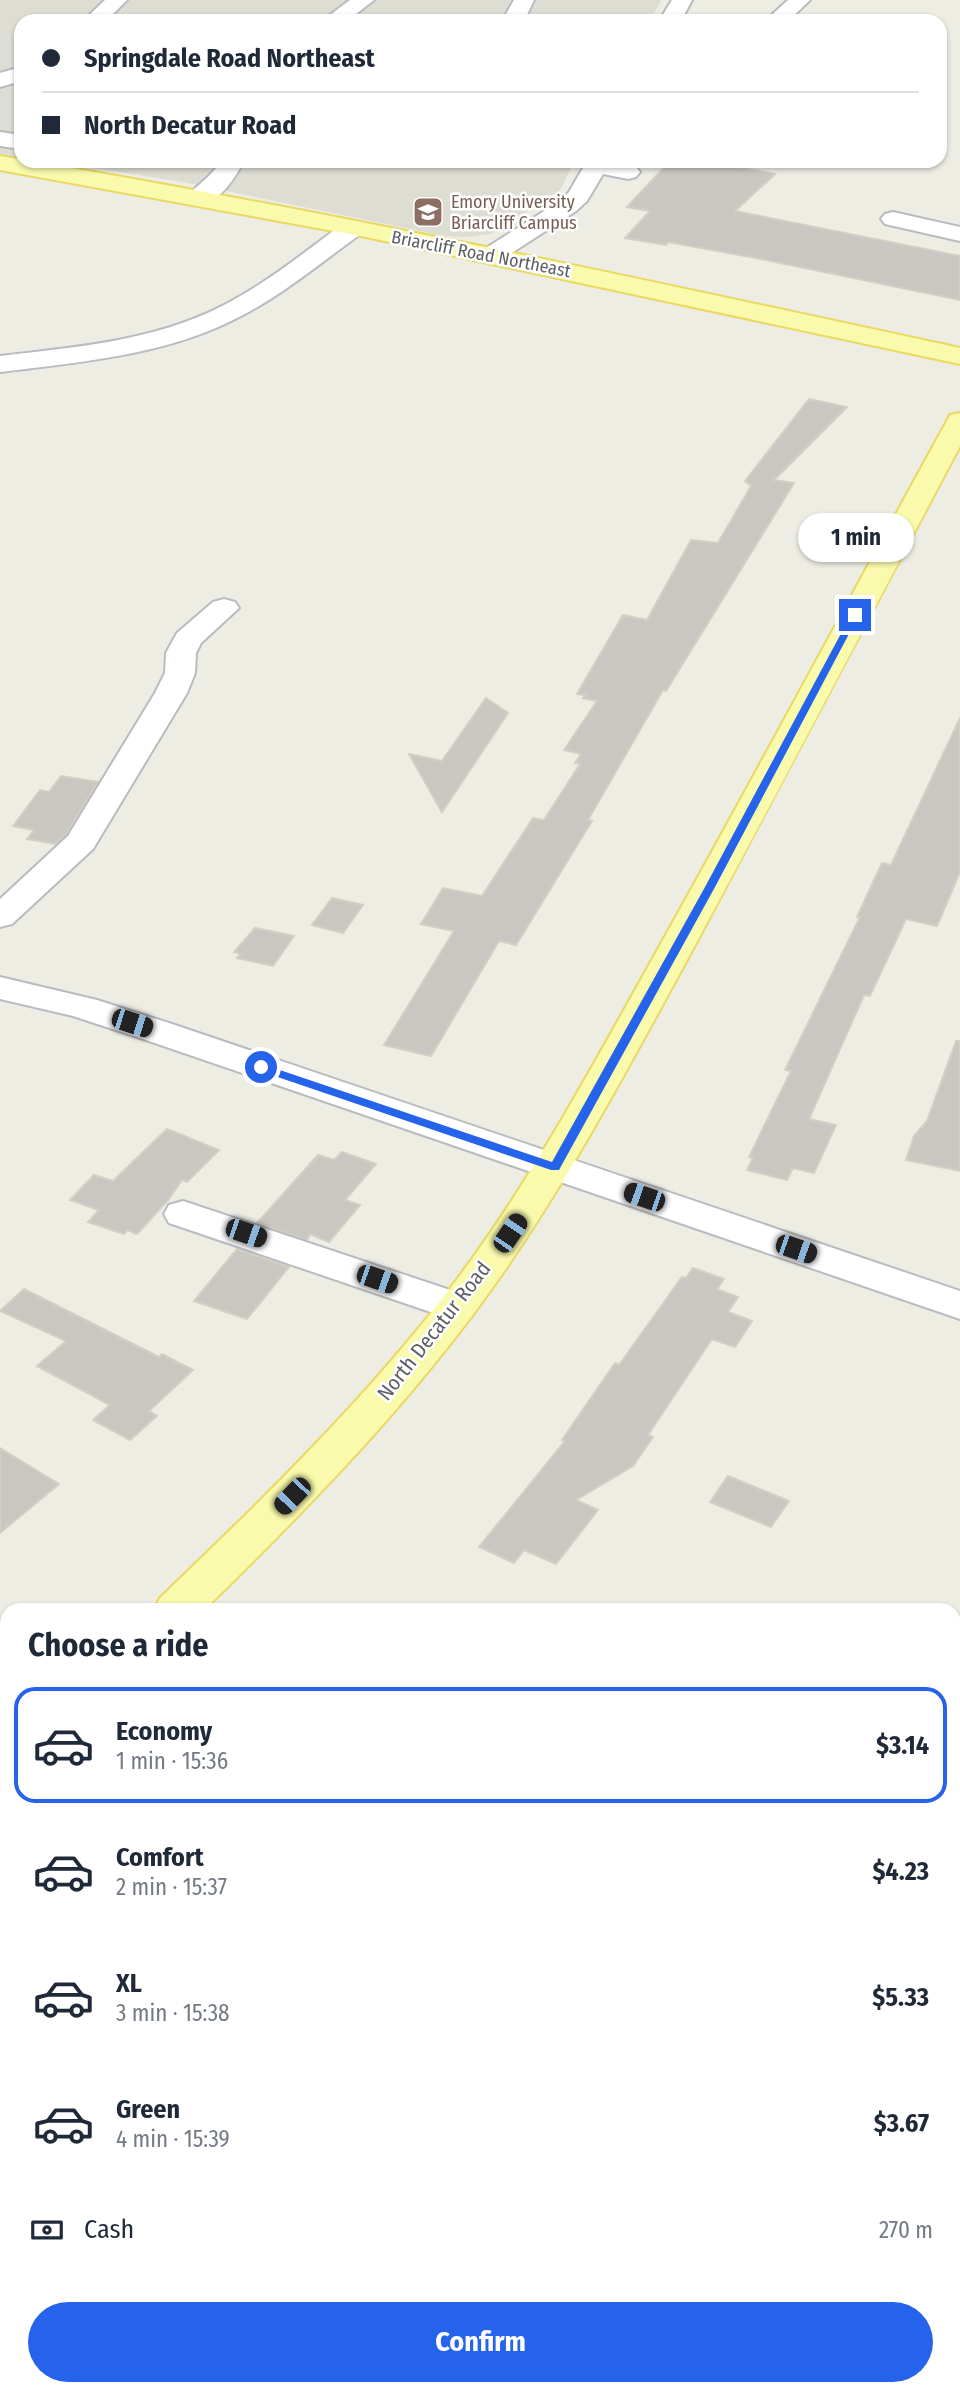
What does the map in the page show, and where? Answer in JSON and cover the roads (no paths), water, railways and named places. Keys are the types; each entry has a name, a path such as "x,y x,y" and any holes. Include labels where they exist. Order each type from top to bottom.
{"main road":[{"name":"Briarcliff Road Northeast","path":"28,168 492,255 960,356"},
{"name":"North Decatur Road","path":"183,1603 340,1446 401,1378 457,1307 555,1167 710,887 960,421"}],"street":[{"path":"102,14 117,0"},
{"path":"343,14 364,0"},
{"path":"784,14 800,0"},
{"path":"199,198 223,179 228,168"},
{"path":"492,255 568,206 579,196 595,168"},
{"path":"615,168 628,172"},
{"path":"893,219 960,234"},
{"path":"0,365 111,350 202,324 266,291 353,228"},
{"path":"0,917 81,842 128,760 171,693 180,673 181,653 188,639 224,608"},
{"path":"0,988 36,995 120,1019 960,1305"},
{"path":"183,1214 457,1307"}],"place":[{"name":"Emory University Briarcliff Campus","path":"428,212"}]}
